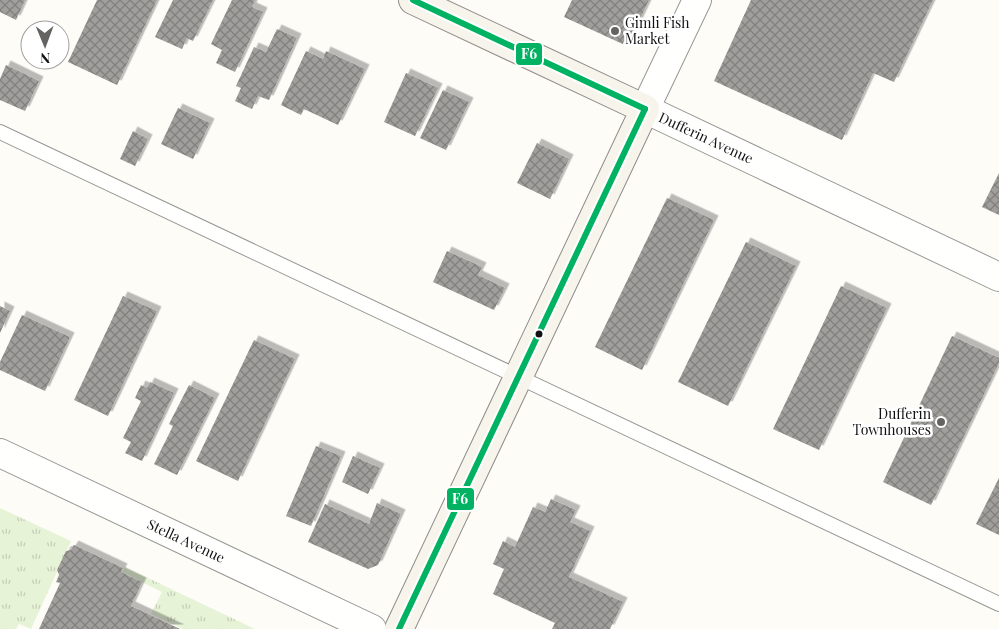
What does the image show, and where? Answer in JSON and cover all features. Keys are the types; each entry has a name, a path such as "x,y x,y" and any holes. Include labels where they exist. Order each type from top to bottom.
{"main road":[{"name":"Dufferin Avenue","path":"413,0 645,109"},
{"path":"399,629 645,109"}],"street":[{"path":"645,109 697,0"},
{"name":"Dufferin Avenue","path":"645,109 999,278"},
{"name":"Stella Avenue","path":"0,453 372,629"}],"lane":[{"path":"0,132 518,375 999,604"}],"green space":[{"path":"0,508 71,541 31,629 19,624 16,629 0,629"},
{"path":"125,567 255,629 183,629 151,614 162,592 122,572"}],"building":[{"path":"0,0 25,0 16,20 0,12"},
{"path":"97,0 157,0 117,85 70,63 70,58"},
{"path":"173,0 213,0 193,41 187,38 182,49 155,37"},
{"path":"232,0 255,0 252,7 263,12 235,72 216,63 222,50 211,44"},
{"name":"Gimli Fish Market","path":"572,0 649,0 627,46 564,17"},
{"path":"751,0 933,0 894,82 873,73 842,140 714,81"},
{"path":"277,29 297,38 269,100 258,96 252,109 235,101 241,88 236,86 254,47 266,52"},
{"path":"306,51 323,59 326,51 365,69 338,125 304,109 301,115 281,105"},
{"path":"6,65 39,81 25,111 0,100 0,79"},
{"path":"406,73 438,88 415,136 384,122"},
{"path":"443,90 469,102 446,150 420,138"},
{"path":"178,108 210,123 193,159 161,144"},
{"path":"133,131 148,139 135,166 120,159"},
{"path":"537,143 569,159 550,199 517,183"},
{"path":"999,173 999,215 982,207"},
{"path":"667,198 714,220 642,370 595,347"},
{"path":"746,242 796,266 728,406 678,382"},
{"path":"447,251 482,267 478,275 505,288 494,310 433,282"},
{"name":"Dufferin Townhouses","path":"841,286 887,308 819,450 773,429"},
{"path":"123,296 157,311 108,416 74,400"},
{"path":"0,306 10,311 0,333"},
{"path":"22,315 70,337 45,391 0,370 0,362"},
{"name":"Dufferin Townhouses","path":"952,336 999,358 999,363 931,505 883,482"},
{"path":"254,340 295,359 238,481 196,461"},
{"path":"150,382 174,393 142,461 125,453 131,442 123,438 141,401 135,398 141,385 147,388"},
{"path":"189,385 215,398 177,475 154,464 173,426 169,424"},
{"path":"316,446 341,456 311,526 286,516"},
{"path":"353,456 380,468 368,494 342,482"},
{"path":"999,478 999,535 976,524"},
{"path":"551,499 576,510 570,522 590,531 569,577 623,602 610,629 552,629 555,623 493,594 504,569 493,564 503,541 515,547 533,507 545,512"},
{"path":"377,503 401,514 378,565 368,569 308,542 325,504 369,524"},
{"path":"74,545 123,568 121,572 142,582 131,606 180,629 39,629 60,583 56,582 59,575 57,570 66,551 71,550"}],"transit line":[{"name":"F6","path":"413,0 645,109"},
{"name":"F6","path":"399,629 645,109"}],"place":[{"name":"Gimli Fish Market","path":"615,31"},
{"name":"Dufferin Townhouses","path":"941,422"}]}
